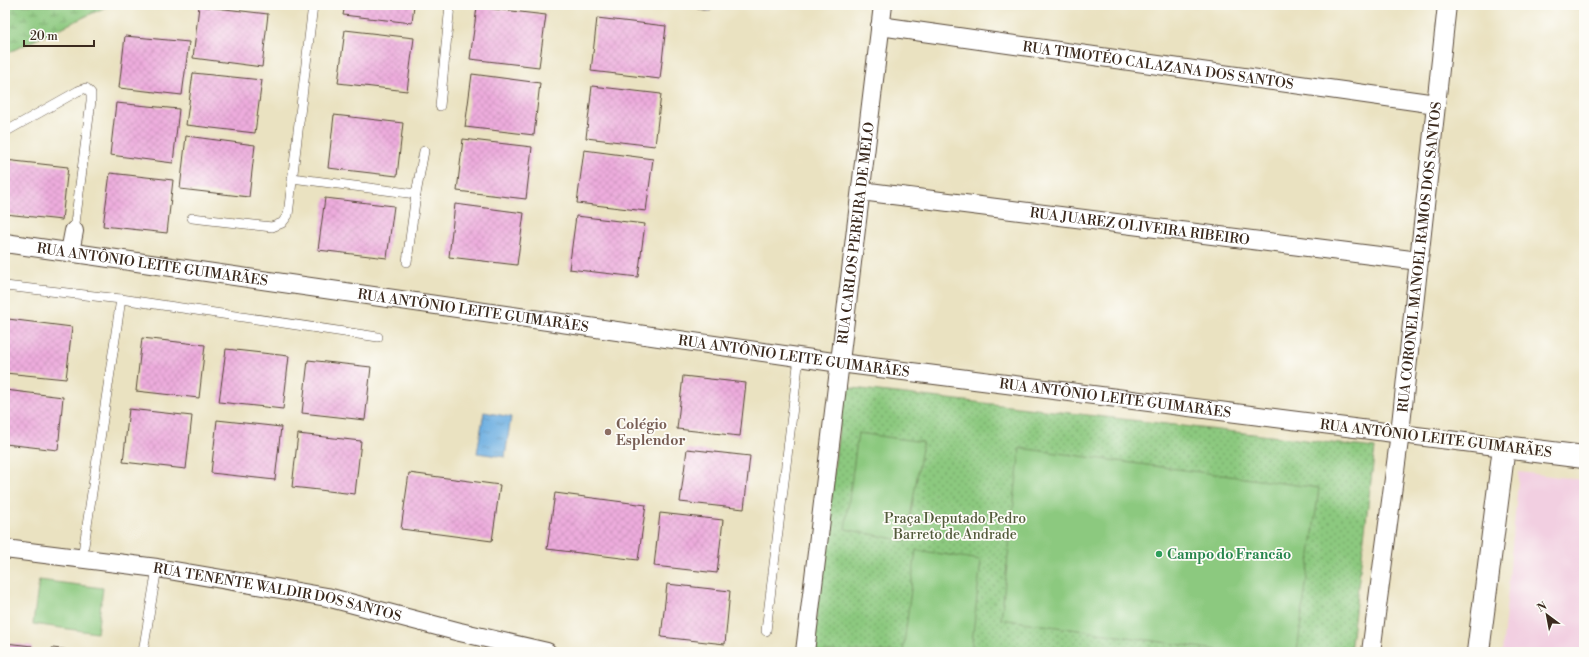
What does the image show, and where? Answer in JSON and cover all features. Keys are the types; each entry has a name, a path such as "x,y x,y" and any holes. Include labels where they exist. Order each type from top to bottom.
{"street":[{"name":"RUA CARLOS PEREIRA DE MELO","path":"805,652 883,5"},
{"name":"RUA CORONEL MANOEL RAMOS DOS SANTOS","path":"1371,652 1400,433 1448,5"},
{"name":"RUA TIMOTÉO CALAZANA DOS SANTOS","path":"880,26 1436,104"},
{"name":"RUA JUAREZ OLIVEIRA RIBEIRO","path":"861,191 1419,261"},
{"path":"70,252 74,232"},
{"name":"RUA ANTÔNIO LEITE GUIMARÃES","path":"5,243 840,363 1584,457"},
{"path":"1478,652 1504,447"},
{"name":"RUA TENENTE WALDIR DOS SANTOS","path":"5,550 157,568 327,597 514,648 546,652"}],"lane":[{"path":"192,218 272,227 282,223 288,214 313,5"},
{"path":"440,106 450,5"},
{"path":"5,132 78,91 86,88 91,93 74,232"},
{"path":"407,262 416,194 424,151"},
{"path":"292,178 416,194"},
{"path":"5,286 121,299 378,337"},
{"path":"82,559 121,299"},
{"path":"766,631 799,357"},
{"path":"143,652 157,568"}],"shaded area":[{"path":"1519,472 1584,480 1584,652 1502,652"}],"green space":[{"path":"5,5 110,5 5,54"},
{"name":"Praça Deputado Pedro Barreto de Andrade","path":"844,387 1375,448 1350,652 812,652"},
{"path":"858,433 923,442 906,541 845,529"},
{"name":"Campo do Francão","path":"1020,448 1319,488 1297,652 1231,652 1001,619"},
{"path":"916,550 981,560 971,652 903,652"},
{"path":"39,580 103,588 97,633 33,624"}],"water":[{"path":"484,412 511,417 505,457 477,453"}],"building":[{"path":"345,5 414,5 412,23 343,15"},
{"path":"199,6 268,14 262,67 193,58"},
{"path":"477,7 546,15 539,67 470,59"},
{"path":"597,18 666,26 660,79 591,71"},
{"path":"345,30 414,38 407,91 338,83"},
{"path":"125,36 189,42 182,95 119,88"},
{"path":"193,73 262,80 255,133 186,125"},
{"path":"472,74 540,83 534,135 465,127"},
{"path":"592,86 661,94 655,146 586,138"},
{"path":"116,103 179,109 173,163 110,155"},
{"path":"334,115 403,123 397,176 328,168"},
{"path":"186,136 255,145 249,197 180,189"},
{"path":"463,139 532,147 526,199 457,191"},
{"path":"584,150 653,159 646,211 577,203"},
{"path":"5,160 68,167 62,220 5,214"},
{"path":"110,173 173,180 167,233 103,226"},
{"path":"325,198 394,206 387,258 318,250"},
{"path":"455,204 524,213 517,265 449,257"},
{"path":"576,216 645,224 638,277 569,269"},
{"path":"8,319 72,327 66,379 5,373 5,347"},
{"path":"142,338 205,345 199,398 136,391"},
{"path":"226,349 289,356 283,409 219,402"},
{"path":"308,360 371,367 365,420 302,413"},
{"path":"683,376 746,383 740,436 677,429"},
{"path":"5,390 63,397 58,450 5,444"},
{"path":"129,409 192,416 186,469 123,462"},
{"path":"217,420 281,427 275,480 211,473"},
{"path":"298,434 361,441 355,494 292,487"},
{"path":"687,449 750,456 744,509 680,502"},
{"path":"409,473 500,485 492,541 401,529"},
{"path":"555,493 646,505 638,560 547,549"},
{"path":"660,513 723,520 717,573 654,566"},
{"path":"667,584 730,591 725,644 661,637"},
{"path":"5,643 32,646 32,652 5,652"},
{"path":"52,648 81,651 81,652 52,652"}],"place":[{"name":"Colégio Esplendor","path":"608,432"},
{"name":"Campo do Francão","path":"1159,554"}]}
